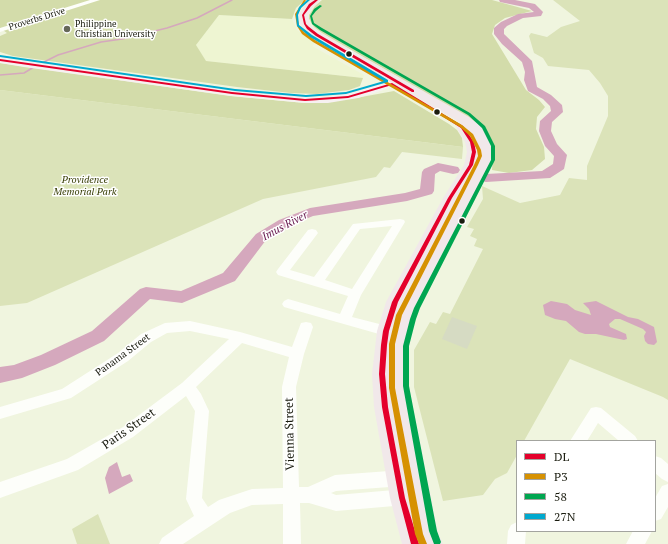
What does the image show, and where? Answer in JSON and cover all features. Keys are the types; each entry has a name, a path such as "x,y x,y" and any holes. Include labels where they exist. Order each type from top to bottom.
{"highway":[{"path":"309,0 300,8 296,15 298,25 311,36 391,82"},
{"path":"317,0 310,5 303,15 305,24 308,28 462,127 469,137 474,152 472,174 464,202 410,305 402,332 398,361 399,387 415,544"},
{"path":"430,544 409,487 384,407 382,374 386,331 395,302 450,198 472,174"}],"main road":[{"path":"0,56 26,63"},
{"path":"0,60 232,94 305,100 348,97 391,82"}],"street":[{"name":"Proverbs Drive","path":"0,29 90,0"},
{"name":"Proverbs Drive","path":"0,29 97,0"},
{"path":"318,282 357,226 400,222 355,294 344,320"},
{"path":"312,233 282,272 355,294"},
{"path":"288,304 386,331"},
{"name":"Panama Street","path":"0,413 66,394 123,357 146,338 165,328 190,326 240,337 297,354"},
{"name":"Vienna Street","path":"292,544 289,387 297,354 306,327"},
{"name":"Paris Street","path":"0,490 72,465 128,432 186,387 240,337"},
{"path":"186,387 196,398 202,412 194,499 204,519"},
{"path":"579,440 596,413 629,440"},
{"path":"656,463 668,474"},
{"path":"168,544 225,506 236,501 252,497 309,495 336,503 409,487"},
{"path":"656,510 668,492"},
{"path":"516,544 517,532"},
{"path":"635,544 642,532"}],"shaded area":[{"path":"0,0 305,0 296,8 292,19 219,15 196,45 206,61 363,78 360,86 349,90 317,94 291,93 13,56 0,52 0,36 7,33 0,28"},
{"path":"322,0 492,0 532,11 505,18 495,25 492,34 526,90 539,100 545,107 537,117 536,129 544,147 545,159 532,170 509,173 492,170 493,149 491,142 484,131 470,119 314,27 309,19 309,15 315,6"},
{"path":"219,15 292,19 297,30 315,43 312,46 364,75 363,78 205,61 196,45"},
{"path":"0,63 230,96 305,103 356,98 394,91 457,130 462,138 463,147 0,90"},
{"path":"551,301 567,304 575,310 591,315 589,309 583,303 596,301 628,317 638,319 654,327 657,342 654,345 648,344 645,341 644,336 646,332 643,329 620,319 615,319 609,324 610,327 626,334 627,339 624,340 579,332 566,321 545,315 543,305"},
{"path":"117,462 122,477 130,474 133,481 109,494 105,478 109,467"}],"green space":[{"path":"553,0 668,0 668,400 570,359 525,440 516,440 516,457 507,473 495,479 483,495 443,501 414,387 414,350 430,322 436,324 443,312 450,314 483,249 474,246 477,239 470,236 474,229 467,227 483,199 482,186 520,203 560,195 569,178 587,180 587,166 608,116 608,96 600,83 589,70 548,66 543,58 534,53 529,36 531,33 547,37 561,27 580,21"},
{"name":"Providence Memorial Park","path":"0,90 463,147 462,159 402,152 390,168 384,167 376,177 263,199 27,303 0,306"},
{"path":"98,514 110,544 77,544 72,529"}],"building":[{"path":"452,317 477,326 467,349 442,339"}],"waterway":[{"path":"40,64 58,55 101,42 122,39 167,28 197,18 232,0"},
{"name":"Imus River","path":"486,178 545,175 559,166 561,155 551,146 545,131 546,121 557,112 556,105 547,97 532,89 529,80 530,72 527,61 505,42 499,34 499,28 504,24 521,16 538,14 539,12 532,6 503,0"},
{"path":"0,75 24,73 34,67"},
{"name":"Imus River","path":"0,375 15,373 48,360 98,336 146,293 182,297 229,277 261,237 284,223 310,212 407,197 427,191 429,172 438,167 453,170"}],"transit line":[{"name":"P3","path":"305,0 296,14 298,26 303,33 314,41 461,126 472,135 479,150 480,156 476,165 399,315 392,344 392,388 419,534 423,544"},
{"name":"27N","path":"309,0 300,8 297,15 298,25 311,36 387,81"},
{"name":"DL","path":"317,0 310,5 303,15 305,24 308,28 317,35 413,91"},
{"name":"58","path":"321,6 315,10 311,16 313,23 469,114 484,127 493,146 493,160 417,308 406,346 406,386 433,531 437,542"},
{"name":"27N","path":"0,56 235,90 306,96 346,93 387,81"},
{"name":"DL","path":"0,60 232,93 305,100 348,97 392,84 462,127 472,142 474,152 471,165 450,198 395,302 386,331 384,345 382,374 385,407 402,498 415,544"}],"place":[{"name":"Philippine Christian University","path":"67,29"}]}
